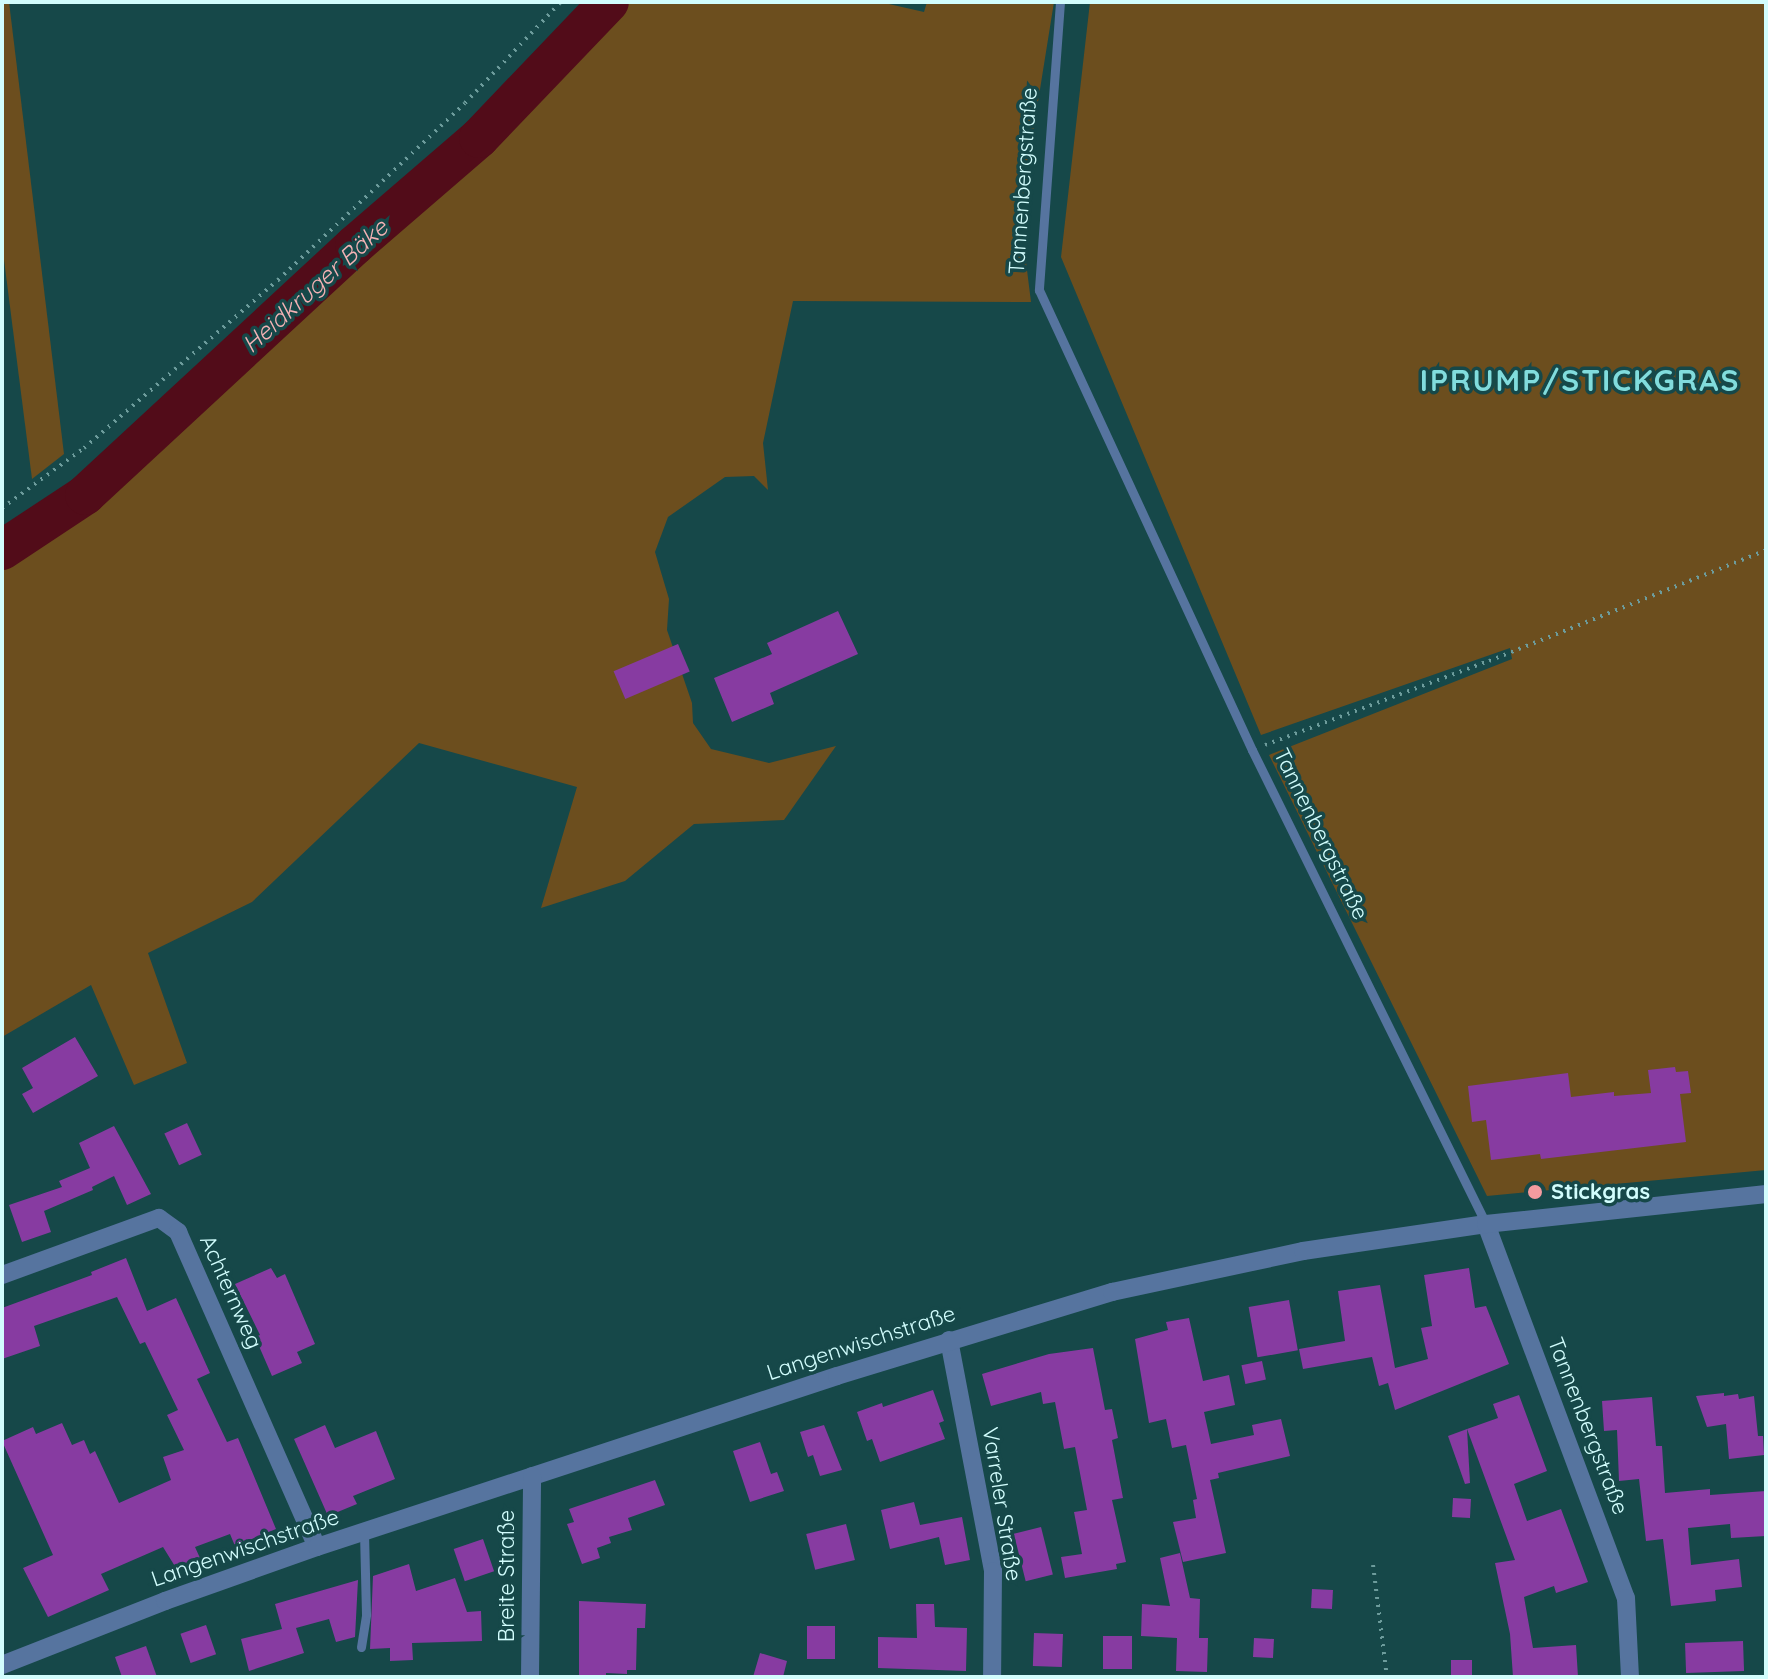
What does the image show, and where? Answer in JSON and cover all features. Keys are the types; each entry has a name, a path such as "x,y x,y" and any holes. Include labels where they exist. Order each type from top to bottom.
{"street":[{"name":"Langenwischstraße","path":"2,1665 165,1601 364,1531 949,1340 1127,1289 1303,1251 1486,1224 1766,1194"},
{"name":"Achternweg","path":"2,1275 159,1218 178,1232 317,1547"},
{"name":"Tannenbergstraße","path":"1486,1224 1626,1598 1630,1677"},
{"name":"Varreler Straße","path":"949,1340 993,1571 992,1677"},
{"name":"Breite Straße","path":"530,1677 532,1476"}],"lane":[{"name":"Tannenbergstraße","path":"1060,2 1039,290 1252,750 1486,1224"},
{"path":"361,1647 366,1614 364,1531"}],"path":[{"path":"2,508 84,448 278,280 465,103 561,2"},
{"path":"1252,750 1489,661 1766,550"},
{"path":"1373,1565 1387,1677"}],"shaded area":[{"path":"2,2 9,2 64,454 32,479 2,244"},
{"path":"614,2 880,2 924,12 927,2 1054,2 1020,214 1031,302 793,301 763,443 768,490 754,476 725,477 668,517 655,552 669,599 667,630 692,703 693,723 711,749 769,763 836,746 784,820 694,824 625,881 541,908 577,787 419,743 252,902 148,953 187,1063 134,1085 91,985 2,1037 2,555 87,496 482,138"},
{"path":"1090,2 1766,2 1766,1170 1487,1196 1269,755 1512,659 1510,648 1261,735 1061,257"}],"building":[{"path":"838,611 858,654 770,693 774,704 732,722 714,678 772,654 767,643"},
{"path":"678,644 690,672 625,699 614,671"},
{"path":"75,1037 98,1076 33,1113 22,1094 33,1088 22,1068"},
{"path":"1675,1067 1676,1072 1688,1071 1691,1093 1680,1094 1686,1142 1541,1159 1540,1154 1491,1160 1486,1120 1472,1122 1468,1086 1568,1073 1571,1097 1614,1092 1614,1096 1651,1093 1648,1070"},
{"path":"187,1123 202,1155 179,1165 164,1134"},
{"path":"114,1126 151,1194 127,1205 114,1176 92,1187 93,1190 44,1211 51,1232 22,1242 9,1205 62,1187 59,1181 90,1168 79,1143"},
{"path":"126,1258 147,1311 176,1298 210,1373 197,1379 227,1442 238,1438 276,1529 235,1546 230,1534 195,1547 200,1558 176,1568 163,1547 101,1574 109,1590 48,1617 23,1568 53,1555 2,1441 33,1427 36,1434 62,1423 72,1445 84,1440 90,1454 95,1451 119,1503 171,1480 163,1457 184,1450 167,1415 178,1410 145,1342 140,1344 117,1297 34,1326 40,1346 2,1359 2,1308 92,1275 91,1272"},
{"path":"271,1268 277,1278 285,1274 315,1344 297,1352 302,1363 272,1376 255,1337 260,1335 235,1284"},
{"path":"1469,1268 1475,1308 1486,1306 1509,1364 1395,1410 1388,1383 1379,1386 1372,1357 1303,1369 1299,1349 1345,1341 1338,1291 1380,1285 1395,1368 1428,1359 1421,1328 1432,1326 1424,1275"},
{"path":"1289,1300 1298,1350 1257,1357 1249,1307"},
{"path":"1189,1318 1203,1381 1229,1375 1235,1405 1204,1412 1211,1444 1254,1435 1252,1425 1281,1419 1290,1456 1218,1473 1219,1478 1210,1480 1226,1553 1183,1562 1173,1522 1196,1518 1193,1500 1197,1499 1186,1445 1172,1448 1166,1419 1149,1423 1135,1339 1168,1330 1166,1322"},
{"path":"1093,1348 1105,1410 1112,1409 1118,1438 1112,1440 1123,1498 1112,1500 1126,1562 1116,1564 1117,1569 1065,1578 1061,1557 1082,1554 1074,1512 1087,1510 1075,1447 1064,1449 1055,1402 1043,1404 1041,1392 991,1406 982,1374 1049,1354"},
{"path":"1262,1361 1266,1380 1245,1384 1241,1365"},
{"path":"933,1390 944,1421 939,1423 945,1439 880,1462 872,1439 867,1441 857,1412 882,1403 883,1407"},
{"path":"1724,1393 1724,1396 1738,1394 1739,1399 1754,1396 1758,1436 1763,1436 1764,1455 1729,1459 1726,1424 1707,1427 1696,1396"},
{"path":"1519,1395 1547,1471 1514,1484 1527,1521 1561,1509 1588,1582 1556,1593 1554,1586 1524,1597 1533,1648 1576,1645 1578,1677 1513,1677 1510,1634 1495,1563 1515,1560 1467,1429 1498,1418 1493,1404"},
{"path":"1652,1397 1656,1446 1662,1446 1665,1493 1710,1489 1710,1495 1766,1491 1766,1536 1731,1538 1730,1524 1688,1528 1691,1565 1739,1559 1742,1587 1715,1590 1716,1601 1671,1606 1663,1539 1646,1541 1639,1479 1619,1481 1617,1430 1604,1431 1602,1401"},
{"path":"325,1425 335,1448 376,1431 395,1479 353,1496 357,1504 328,1516 294,1439"},
{"path":"824,1425 842,1470 820,1476 813,1455 808,1457 800,1432"},
{"path":"1467,1429 1470,1483 1465,1484 1448,1436"},
{"path":"760,1442 771,1474 777,1472 784,1491 750,1502 733,1451"},
{"path":"655,1480 665,1505 628,1518 632,1530 609,1537 611,1543 597,1548 600,1558 582,1564 567,1524 574,1522 569,1509"},
{"path":"1453,1498 1471,1499 1470,1518 1452,1517"},
{"path":"914,1502 920,1525 962,1517 970,1560 945,1565 939,1537 890,1549 881,1510"},
{"path":"846,1524 855,1560 815,1570 806,1534"},
{"path":"1041,1527 1053,1575 1026,1581 1014,1534"},
{"path":"483,1539 494,1571 465,1581 454,1549"},
{"path":"1180,1553 1190,1598 1200,1599 1199,1638 1208,1638 1207,1672 1176,1671 1177,1638 1141,1636 1142,1604 1170,1606 1160,1558"},
{"path":"409,1564 416,1591 455,1578 467,1612 481,1611 482,1641 412,1643 413,1660 390,1661 390,1648 370,1649 373,1576"},
{"path":"358,1580 355,1637 336,1642 329,1619 296,1628 304,1653 249,1671 241,1639 282,1629 275,1604"},
{"path":"1312,1589 1333,1590 1332,1609 1311,1608"},
{"path":"579,1601 646,1604 645,1628 637,1628 636,1670 627,1670 627,1674 606,1673 606,1677 579,1677"},
{"path":"916,1604 934,1604 935,1627 967,1628 966,1671 878,1668 878,1637 917,1638"},
{"path":"206,1625 216,1654 191,1663 180,1634"},
{"path":"807,1626 835,1626 835,1659 807,1659"},
{"path":"1034,1633 1063,1634 1062,1667 1033,1666"},
{"path":"1103,1636 1132,1636 1132,1669 1103,1669"},
{"path":"1254,1638 1274,1639 1273,1658 1253,1657"},
{"path":"1743,1641 1744,1671 1686,1673 1685,1643"},
{"path":"146,1646 157,1677 122,1677 115,1657"},
{"path":"760,1653 787,1661 783,1677 753,1677"},
{"path":"1451,1660 1472,1660 1472,1677 1451,1677"}],"waterway":[{"name":"Heidkruger Bäke","path":"2,550 85,495 355,245 479,138 609,2"}],"place":[{"name":"Stickgras","path":"1535,1192"}],"district":[{"name":"IPRUMP/STICKGRAS","path":"1580,380"}]}
